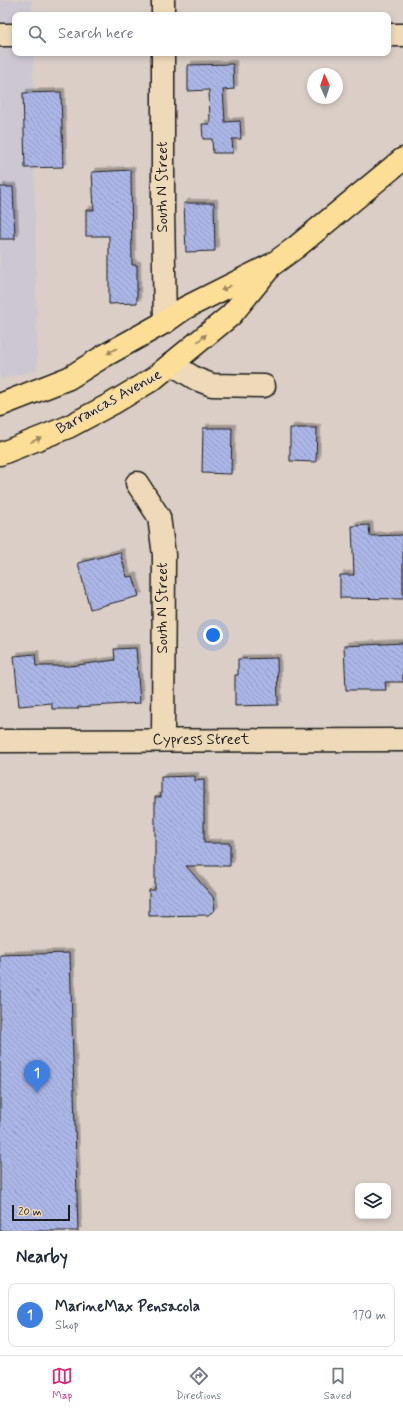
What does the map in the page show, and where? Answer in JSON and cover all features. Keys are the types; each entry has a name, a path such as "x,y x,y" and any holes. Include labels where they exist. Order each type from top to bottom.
{"main road":[{"name":"Barrancas Avenue","path":"0,405 69,378 104,356 165,322 185,308 273,264 295,248 403,159"},
{"name":"Barrancas Avenue","path":"0,454 68,427 154,379 231,315 273,264"}],"street":[{"path":"163,0 163,12"},
{"path":"0,35 12,35"},
{"path":"391,35 403,35"},
{"name":"South N Street","path":"163,56 165,322"},
{"path":"172,364 196,379 212,385 264,386"},
{"name":"South N Street","path":"137,483 159,517 164,556 164,740"},
{"name":"Cypress Street","path":"0,740 403,740"}],"shaded area":[{"path":"0,0 32,0 32,12 12,12 12,24 0,23"},
{"path":"0,46 12,46 12,56 33,56 37,370 0,379"}],"building":[{"path":"233,64 234,89 223,90 225,122 240,121 241,139 232,139 233,153 213,153 212,139 203,139 202,124 210,124 209,90 188,91 188,65"},
{"path":"61,92 63,167 25,168 23,93"},
{"path":"131,170 132,265 137,265 137,303 109,304 109,236 86,236 86,210 94,210 92,172"},
{"path":"0,187 13,187 15,239 0,239"},
{"path":"184,203 214,203 215,251 186,252"},
{"path":"203,428 232,428 231,474 202,473"},
{"path":"290,428 317,428 316,462 290,461"},
{"path":"369,525 370,536 403,535 403,599 340,598 340,575 354,575 352,526"},
{"path":"120,552 127,577 133,576 139,596 90,609 78,563"},
{"path":"403,643 403,682 385,682 386,690 346,690 344,646"},
{"path":"136,648 140,703 78,707 78,709 52,709 52,703 19,706 14,656 35,654 36,666 70,666 115,660 114,649"},
{"path":"277,658 278,705 235,706 235,675 238,675 238,659"},
{"path":"195,776 195,781 204,780 204,843 230,843 230,866 186,866 213,897 215,910 208,915 149,916 149,890 155,890 155,797 161,797 161,777"},
{"path":"70,953 78,1231 0,1231 0,955"}],"place":[{"name":"MarineMax Pensacola","path":"37,1093"}]}
